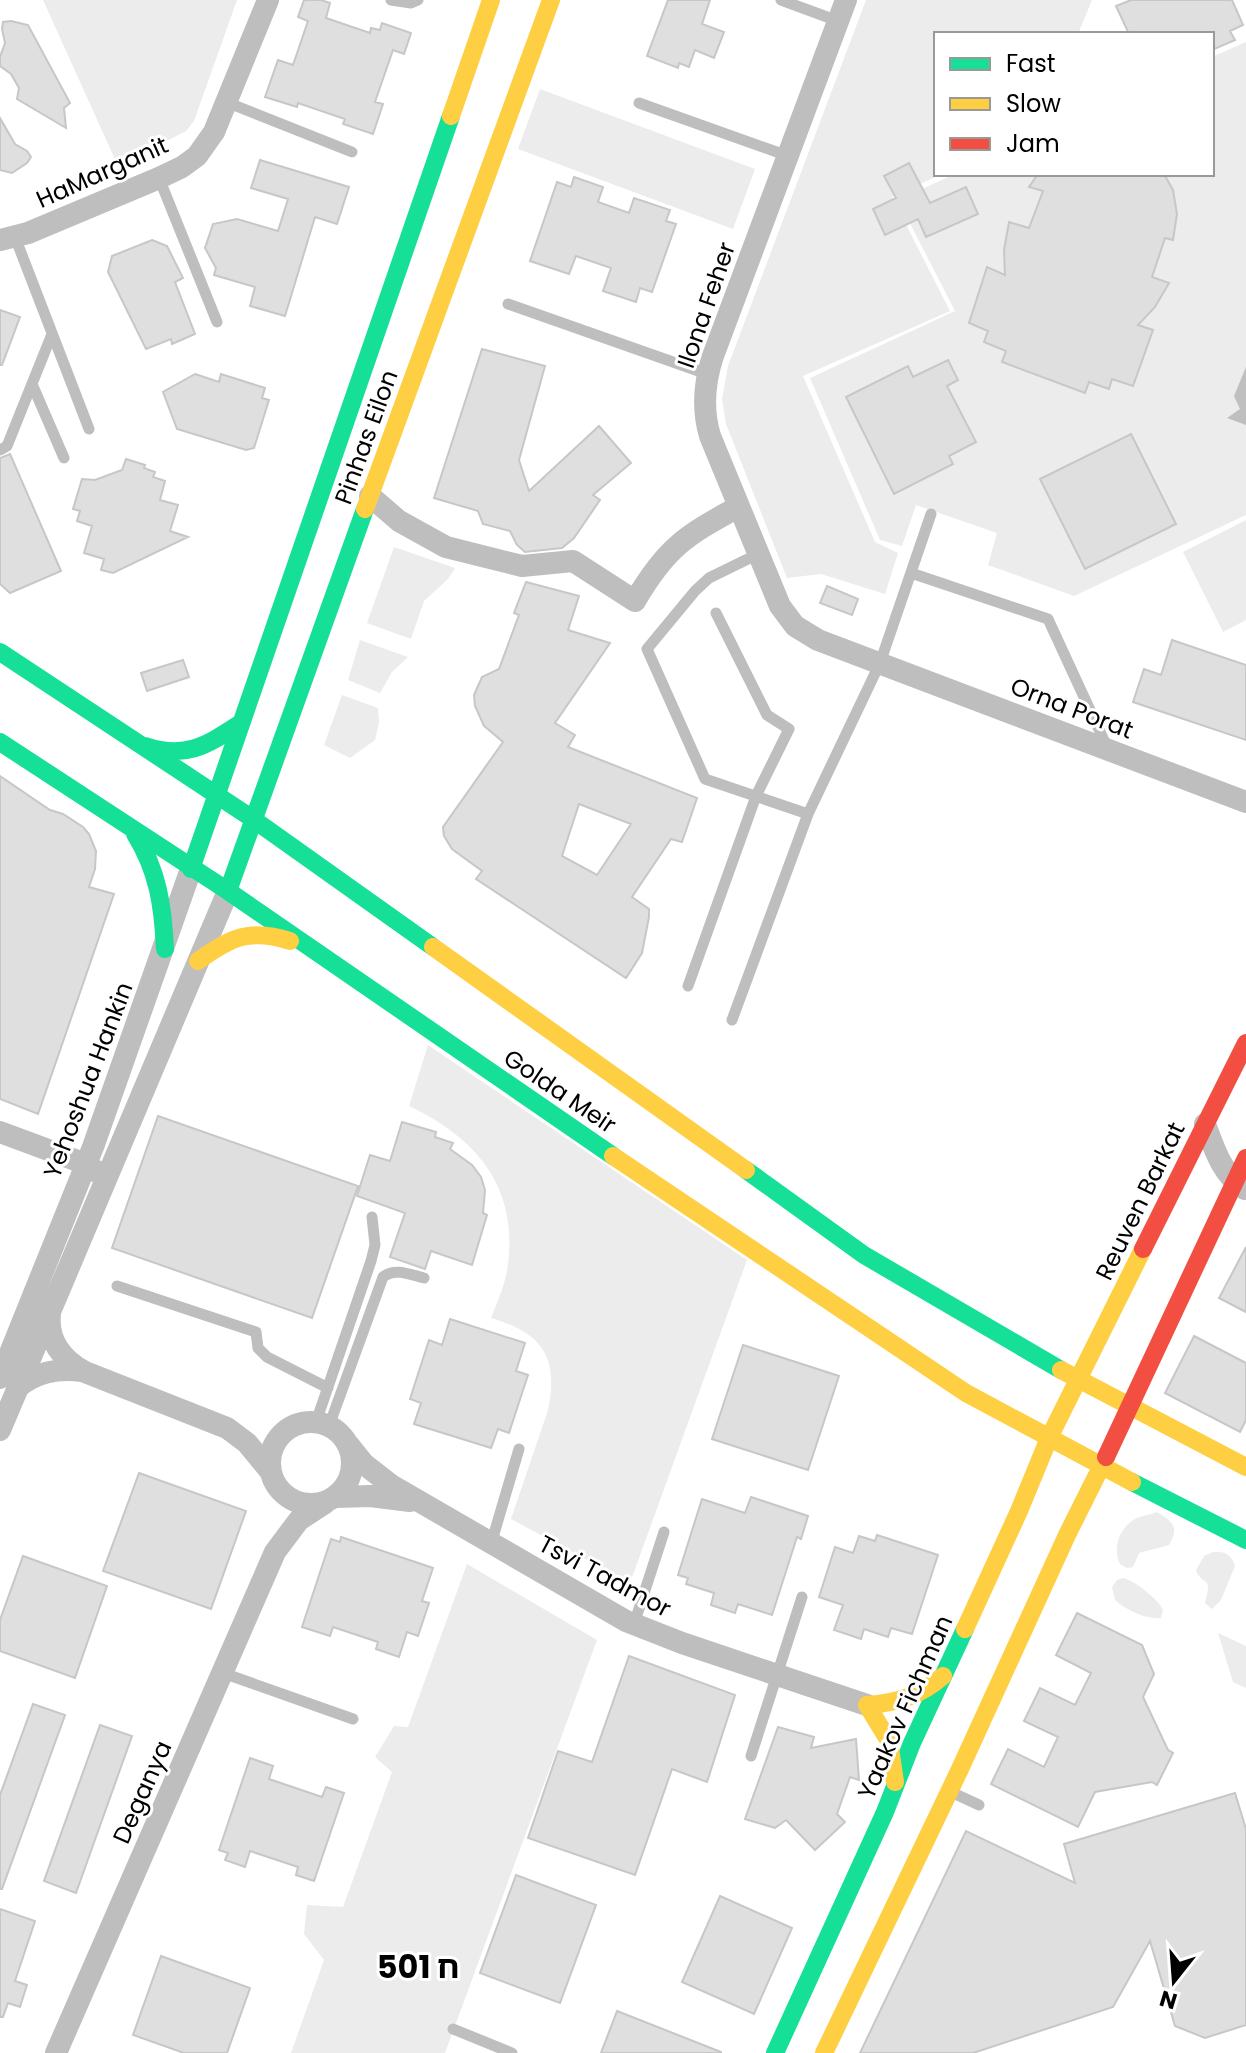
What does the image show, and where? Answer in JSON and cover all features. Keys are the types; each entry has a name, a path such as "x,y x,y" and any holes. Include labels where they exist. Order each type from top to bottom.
{"street":[{"name":"HaMarganit","path":"8,239 159,178 197,156 210,139 268,0"},
{"name":"Pinhas Eilon","path":"215,796 491,0"},
{"name":"Pinhas Eilon","path":"228,891 280,740 551,0"},
{"name":"Ilona Feher","path":"846,0 707,374 705,401 707,428 780,606 795,626 818,640 880,663"},
{"path":"370,496 399,521 446,547 522,566 573,561 635,601 666,554 697,529 738,507"},
{"name":"Golda Meir","path":"0,652 253,819 864,1255 1077,1380 1246,1467"},
{"name":"Orna Porat","path":"880,663 1246,802"},
{"path":"128,738 153,749 191,752 241,723"},
{"path":"279,800 275,787 280,740"},
{"name":"Golda Meir","path":"0,742 228,891 798,1283 966,1393 1246,1540"},
{"name":"Yehoshua Hankin","path":"0,1430 8,1384 81,1162 165,949 215,796"},
{"path":"291,824 312,853 341,882"},
{"path":"131,828 147,851 160,886 165,949"},
{"name":"Yehoshua Hankin","path":"8,1384 50,1313 228,891"},
{"path":"198,961 233,938 260,933 291,942 321,956"},
{"name":"Reuven Barkat","path":"1077,1380 1246,1043"},
{"path":"1205,1124 1221,1164 1240,1185"},
{"path":"0,1132 81,1162 101,1175 102,1191"},
{"path":"824,2053 1102,1467 1240,1185 1246,1158"},
{"path":"50,1313 54,1343 69,1362 85,1372 227,1428 256,1432 304,1423 323,1424 348,1444 352,1469 348,1482 330,1500 305,1504 292,1501 247,1443 227,1428"},
{"path":"8,1384 47,1372 85,1372"},
{"name":"Yaakov Fichman","path":"775,2053 1077,1380"},
{"path":"272,1477 274,1445 281,1434 291,1427"},
{"name":"Tsvi Tadmor","path":"348,1444 377,1475 419,1502 634,1624 867,1705"},
{"name":"Deganya","path":"272,1477 280,1510 275,1552"},
{"name":"Tsvi Tadmor","path":"330,1500 370,1496 419,1502"},
{"name":"Deganya","path":"56,2053 275,1552 295,1525 315,1507 330,1500"},
{"path":"895,1784 895,1757 889,1738 867,1705 915,1697 943,1676"}],"lane":[{"path":"391,0 411,3 418,0"},
{"path":"781,0 838,21"},
{"path":"226,102 352,152"},
{"path":"639,103 788,156"},
{"path":"159,178 217,322"},
{"path":"8,239 52,334 89,429"},
{"path":"508,304 707,374"},
{"path":"0,450 7,446 52,334"},
{"path":"32,384 64,458"},
{"path":"732,1020 808,814 880,663 931,514"},
{"path":"758,554 709,578 647,649 705,779 808,814"},
{"path":"911,573 1048,619 1108,750"},
{"path":"688,986 756,796 789,729 767,715 716,613"},
{"path":"323,1424 328,1388 375,1245 372,1217"},
{"path":"323,1424 383,1277 396,1271 424,1278"},
{"path":"117,1286 256,1332 258,1348 267,1357 328,1388"},
{"path":"491,1544 519,1449"},
{"path":"634,1624 664,1532"},
{"path":"751,1756 802,1597"},
{"path":"223,1673 353,1719"},
{"path":"949,1791 979,1805"},
{"path":"453,2029 512,2053"}],"shaded area":[{"path":"43,0 237,0 194,121 186,131 118,166"},
{"path":"866,0 1092,0 1079,32 934,32 934,176 938,176 892,197 950,311 803,376 875,542 898,553 885,594 821,574 787,578 726,424 722,399 728,366"},
{"path":"1246,42 1246,515 1074,596 988,565 997,533 916,505 902,546 880,540 810,378 955,311 898,200 951,176 1214,176 1214,56"},
{"path":"540,89 755,169 733,229 518,149"},
{"path":"1246,367 1246,425 1227,418 1240,409 1234,396"},
{"path":"1246,520 1246,620 1223,632 1183,552"},
{"path":"394,547 455,568 448,579 424,601 411,639 367,623"},
{"path":"360,640 408,657 392,672 380,693 348,680"},
{"path":"342,695 378,708 375,740 350,758 324,745"},
{"path":"428,1045 747,1260 630,1583 511,1519 548,1410 551,1375 543,1350 534,1340 523,1331 491,1318 506,1277 509,1242 507,1216 489,1170 456,1134 409,1106"},
{"path":"1157,1512 1173,1525 1174,1534 1169,1545 1139,1553 1133,1567 1120,1564 1117,1544 1126,1526 1137,1518"},
{"path":"1213,1552 1227,1554 1235,1566 1221,1600 1212,1609 1205,1603 1208,1584 1196,1570 1204,1556"},
{"path":"467,1564 597,1640 445,2053 291,2053 324,1960 304,1934 307,1905 343,1907 392,1772 375,1757 394,1726 408,1727"},
{"path":"1123,1578 1157,1601 1163,1610 1161,1618 1137,1614 1115,1600 1112,1587"},
{"path":"1218,1633 1246,1646 1246,1688 1233,1682"}],"building":[{"path":"304,0 330,3 326,18 370,33 371,28 380,30 382,23 411,33 404,54 393,50 375,102 383,104 373,134 343,124 345,119 298,103 297,107 265,97 278,60 293,65 308,21 298,17"},
{"path":"668,0 710,0 702,24 724,32 714,58 695,50 689,67 679,63 678,68 647,56"},
{"path":"1131,0 1232,0 1243,25 1230,31 1235,40 1214,49 1214,32 1128,32 1116,6"},
{"path":"3,22 28,25 70,103 64,108 66,128 17,99 19,88 11,74 0,66 5,43"},
{"path":"0,118 15,144 31,157 12,173 0,170"},
{"path":"260,160 349,187 337,224 315,217 285,316 250,306 255,287 214,275 216,268 205,248 213,224 237,219 278,231 288,199 251,188"},
{"path":"909,163 930,203 966,187 978,214 926,237 918,219 885,235 873,209 896,198 884,176"},
{"path":"1037,176 1165,176 1173,190 1177,214 1173,240 1165,238 1152,277 1169,283 1155,307 1138,325 1153,330 1133,386 1112,379 1109,389 1089,382 1085,393 1002,362 1006,351 984,342 988,331 969,323 987,267 1005,275 1004,250 1009,222 1029,228 1043,191 1029,187"},
{"path":"574,177 603,187 598,202 629,213 634,198 670,210 666,221 676,224 652,292 640,288 636,302 603,291 611,268 576,256 569,274 530,261 557,182 571,187"},
{"path":"152,240 167,246 183,278 175,282 195,334 172,344 171,339 146,349 108,272 112,256"},
{"path":"0,310 20,317 2,365 0,365"},
{"path":"482,349 545,366 519,460 529,491 599,426 631,463 593,495 600,500 574,538 562,548 525,552 517,545 510,531 483,524 478,511 434,498"},
{"path":"948,360 958,380 947,386 976,442 949,456 953,464 894,494 846,397 908,366 913,377"},
{"path":"195,374 219,382 221,374 265,388 262,398 269,400 254,448 246,450 177,429 163,392"},
{"path":"1131,434 1176,524 1085,569 1040,479"},
{"path":"10,454 61,571 10,593 0,584 0,458"},
{"path":"126,459 145,465 144,468 155,472 153,477 165,481 160,500 178,505 170,531 188,537 113,573 101,570 104,559 84,553 92,526 77,521 80,511 73,509 82,479 95,480 122,470"},
{"path":"526,582 579,596 568,630 610,643 555,723 575,735 568,747 697,798 682,842 671,839 632,897 649,909 649,917 642,953 626,978 476,879 482,871 452,849 444,836 443,827 503,742 484,726 475,706 474,695 482,677 499,669 519,615 514,613","holes":["579,804 631,824 597,875 562,856"]},
{"path":"827,586 858,599 852,615 820,603"},
{"path":"1172,640 1246,665 1246,740 1133,702 1144,669 1161,675"},
{"path":"183,660 189,677 147,691 141,673"},
{"path":"0,776 50,810 83,827 96,851 95,869 89,887 114,894 38,1114 0,1099"},
{"path":"158,1116 358,1186 312,1318 112,1248"},
{"path":"402,1122 436,1132 435,1137 453,1143 450,1149 472,1165 481,1177 485,1190 483,1213 487,1215 472,1265 431,1251 425,1269 390,1257 405,1213 357,1196 370,1155 390,1161"},
{"path":"1246,1247 1246,1312 1219,1298"},
{"path":"450,1319 525,1343 516,1371 528,1375 509,1433 498,1429 491,1448 414,1424 421,1403 410,1399 429,1340 442,1345"},
{"path":"1194,1336 1246,1363 1246,1420 1240,1432 1165,1393"},
{"path":"743,1345 839,1376 808,1470 712,1439"},
{"path":"139,1473 246,1511 211,1609 103,1571"},
{"path":"751,1497 808,1516 801,1539 797,1537 772,1615 738,1604 735,1613 711,1605 714,1593 686,1584 688,1578 678,1575 702,1499 745,1513"},
{"path":"877,1535 938,1555 912,1634 891,1628 888,1637 864,1629 861,1639 834,1630 843,1605 819,1597 835,1547 853,1553 859,1536 875,1541"},
{"path":"341,1537 433,1568 422,1601 429,1603 418,1636 407,1632 399,1657 376,1649 378,1642 333,1627 330,1636 302,1627 331,1539 340,1542"},
{"path":"23,1556 107,1586 75,1678 0,1651 0,1620"},
{"path":"1077,1613 1142,1645 1154,1674 1143,1697 1168,1750 1173,1753 1157,1785 1152,1782 1095,1792 1078,1827 991,1784 1008,1749 1044,1767 1058,1737 1024,1721 1040,1688 1075,1705 1091,1673 1056,1655"},
{"path":"629,1656 735,1695 707,1782 672,1769 635,1875 528,1838 558,1751 592,1762"},
{"path":"33,1704 65,1715 0,1889 0,1795"},
{"path":"100,1725 132,1736 76,1893 44,1881"},
{"path":"778,1727 814,1737 811,1748 856,1739 859,1780 850,1777 837,1814 845,1822 815,1850 786,1820 775,1828 745,1819"},
{"path":"250,1758 273,1766 269,1779 322,1797 326,1787 344,1793 314,1881 296,1875 298,1867 250,1851 245,1867 225,1860 228,1853 219,1850"},
{"path":"1235,1793 1246,1829 1246,2025 1205,2038 1175,2026 1150,1941 1113,2007 973,2053 860,2053 966,1831 1075,1883 1064,1844"},
{"path":"516,1875 596,1905 560,2003 480,1973"},
{"path":"720,1896 792,1928 754,2014 682,1982"},
{"path":"0,1909 35,1921 15,1981 27,1985 20,2007 8,2003 3,2017 0,2017"},
{"path":"161,1956 250,1988 227,2053 184,2053 133,2035"},
{"path":"617,2011 721,2052 721,2053 601,2053"}],"traffic: fast":[{"path":"191,869 451,116"},
{"path":"228,891 365,509"},
{"path":"0,652 253,819 433,947"},
{"path":"145,746 184,751 206,744 241,723"},
{"path":"0,742 228,891 613,1156"},
{"path":"135,834 158,889 165,949"},
{"path":"746,1170 864,1255 1061,1370"},
{"path":"1132,1482 1246,1540"},
{"path":"775,2053 965,1629"}],"traffic: slow":[{"path":"451,116 491,0"},
{"path":"365,509 551,0"},
{"path":"198,961 241,937 263,935 290,941"},
{"path":"433,947 746,1170"},
{"path":"613,1156 966,1393 1132,1482"},
{"path":"965,1629 1049,1438 1143,1249"},
{"path":"1061,1370 1246,1467"},
{"path":"824,2053 1106,1457"},
{"path":"867,1705 908,1697 926,1689 943,1676"},
{"path":"867,1705 889,1741 895,1782"}],"traffic: jam":[{"path":"1143,1249 1246,1043"},
{"path":"1106,1457 1246,1158"}],"district":[{"name":"ח 501","path":"418,1966"}]}
